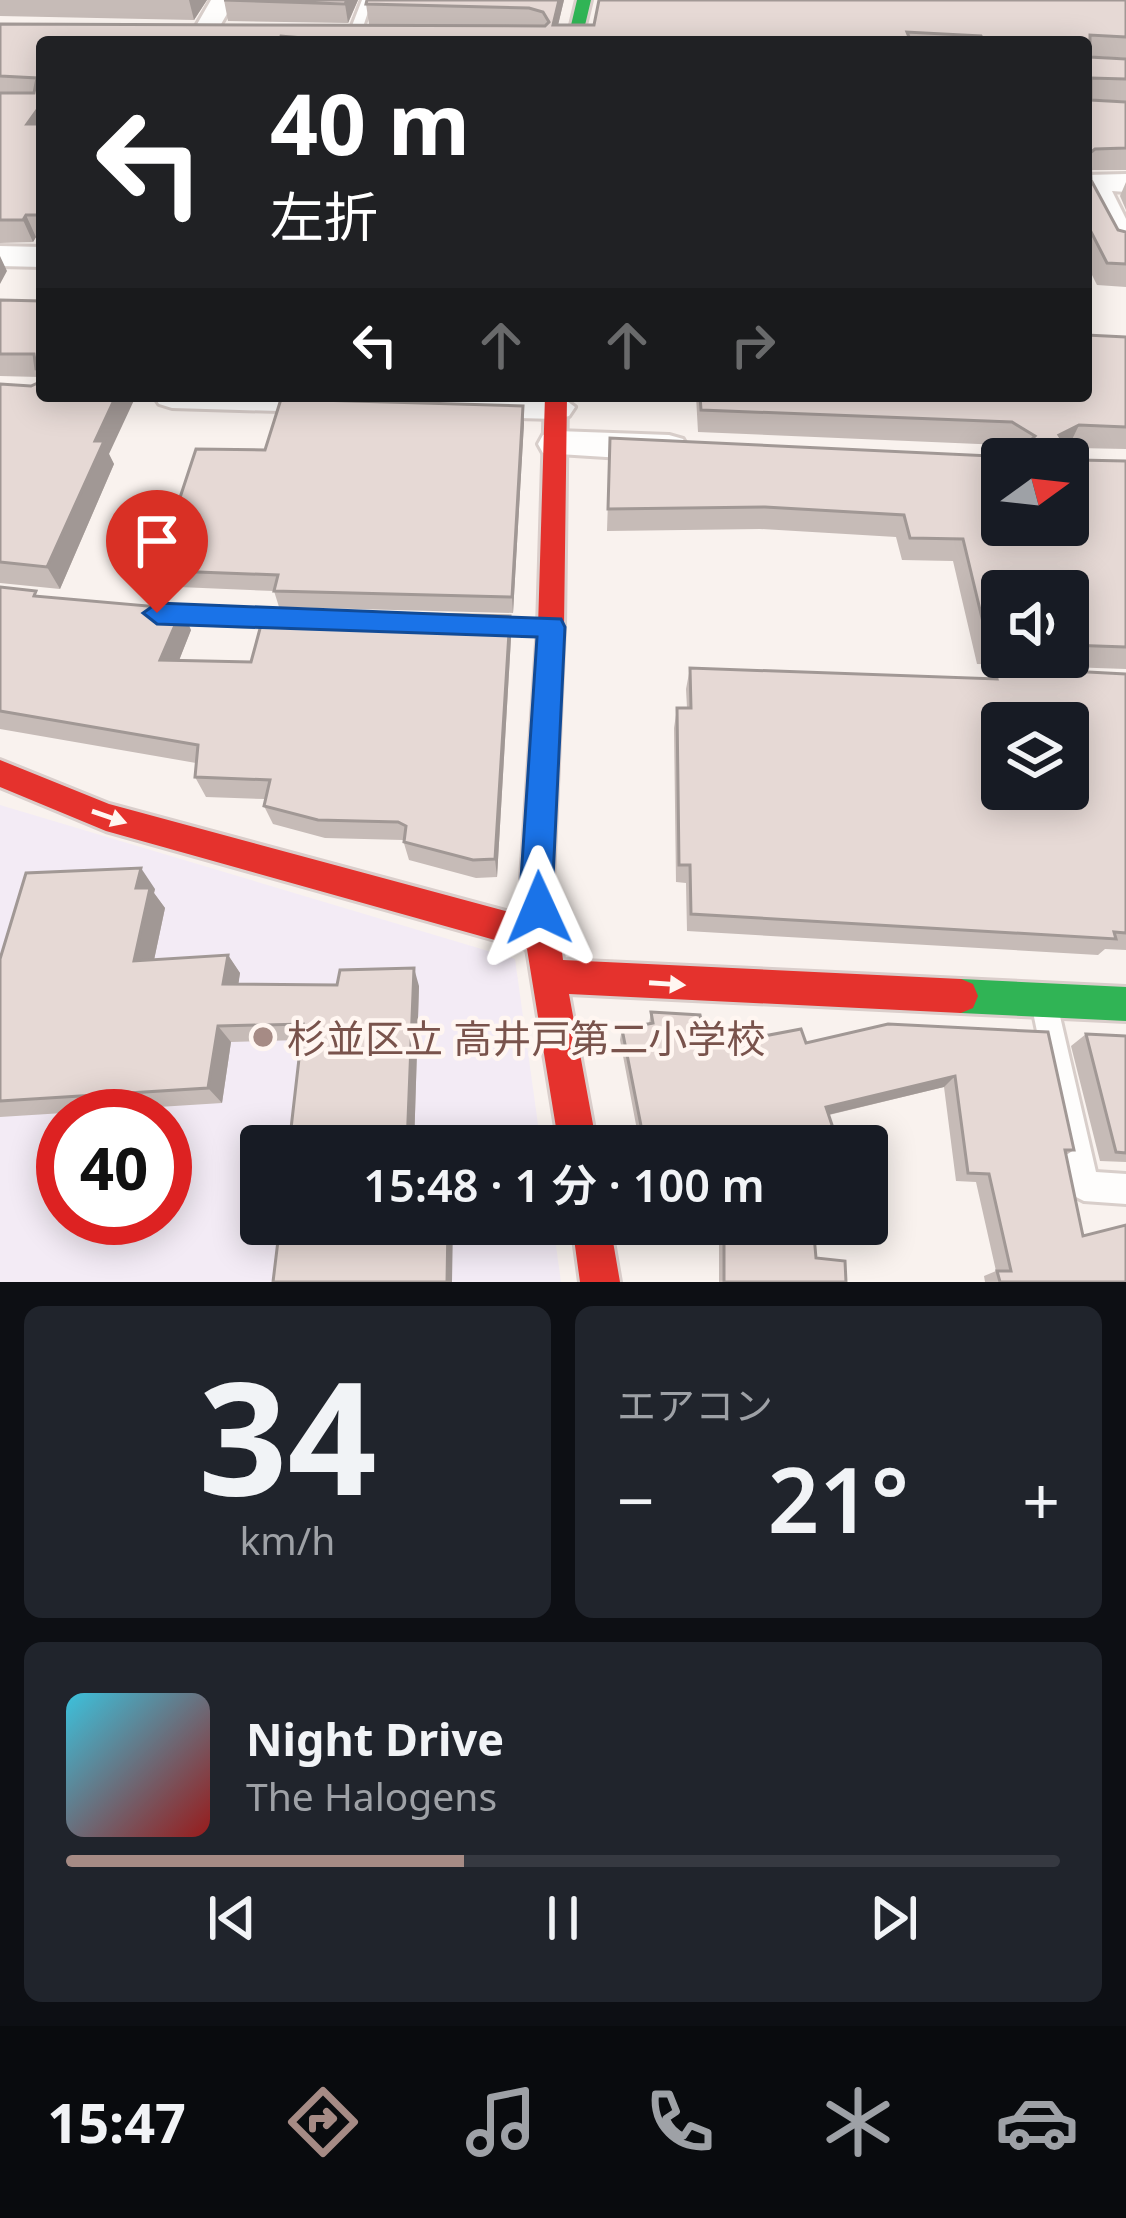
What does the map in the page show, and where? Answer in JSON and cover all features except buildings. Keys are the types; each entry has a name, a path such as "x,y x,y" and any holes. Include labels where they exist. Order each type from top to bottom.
{"street":[{"path":"194,32 223,0"},
{"path":"575,36 584,0"},
{"path":"194,32 247,34"},
{"path":"1092,242 1124,243 1092,182 1126,183"},
{"path":"0,256 36,257"},
{"path":"288,402 557,416 698,450"},
{"path":"557,416 540,626 537,879 542,937 575,1125"},
{"path":"0,773 106,817 542,937"},
{"path":"550,976 1126,1004"},
{"path":"594,1245 600,1282"}],"lane":[{"path":"354,36 367,0"},
{"path":"128,610 315,620"},
{"path":"1044,1000 1084,1186 1126,1189"}],"shaded area":[{"name":"杉並区立 高井戸第二小学校","path":"0,805 515,959 538,1125 240,1125 240,1245 556,1245 561,1282 0,1282"}],"traffic: fast":[{"path":"575,36 584,0"},
{"path":"961,996 1126,1004"}],"traffic: jam":[{"path":"556,402 551,627 537,879 542,937 574,1125"},
{"path":"0,773 106,817 542,937"},
{"path":"550,976 961,996"},
{"path":"594,1245 600,1282"}],"place":[{"name":"杉並区立 高井戸第二小学校","path":"263,1037"}],"route":[{"path":"157,613 551,627 539,908"}]}
